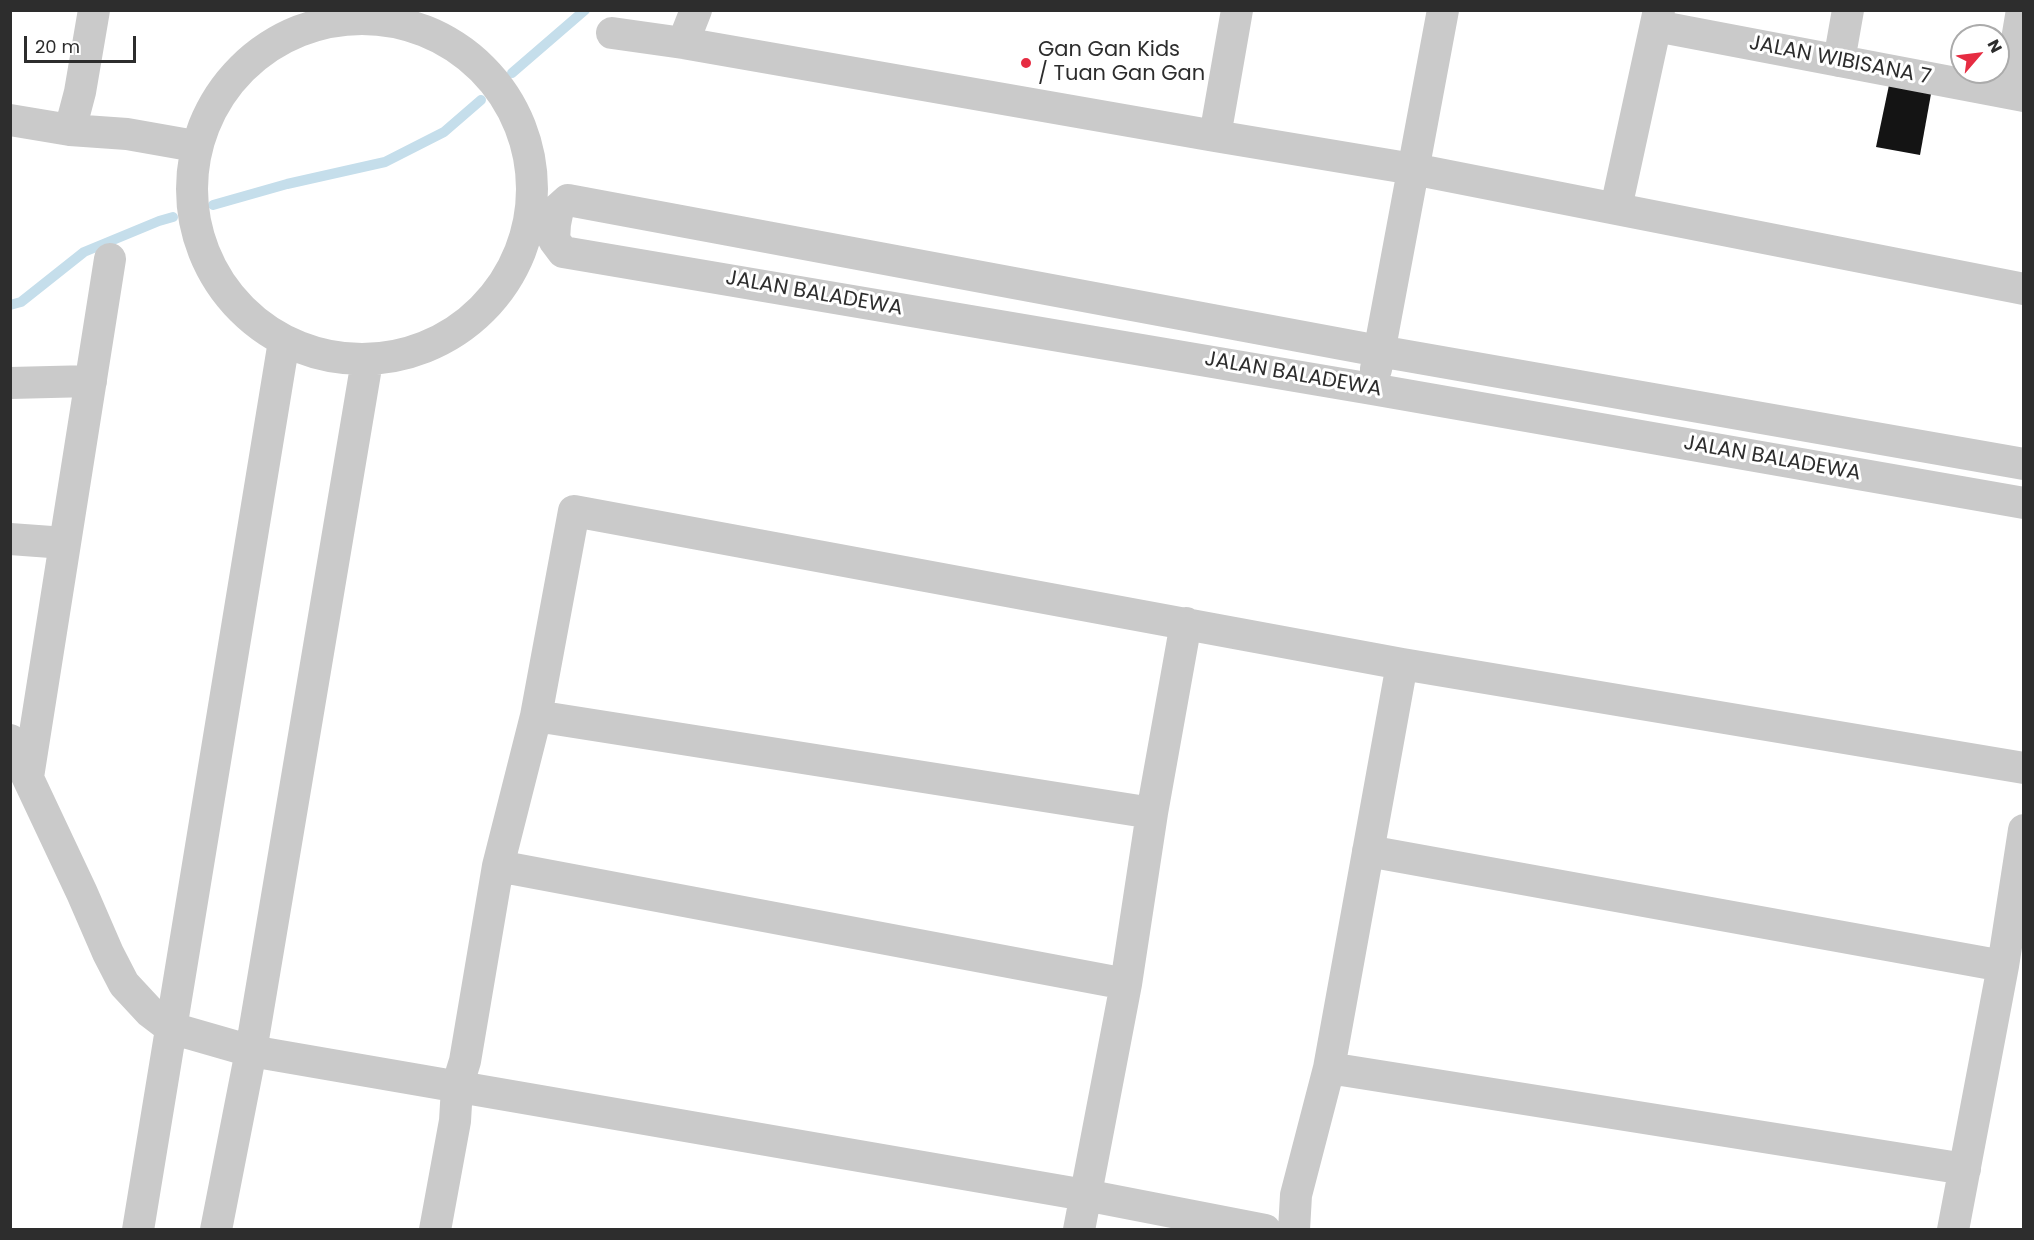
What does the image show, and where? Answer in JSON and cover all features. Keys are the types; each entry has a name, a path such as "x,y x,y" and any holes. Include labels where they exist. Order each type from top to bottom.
{"street":[{"path":"70,130 80,92 94,10"},
{"path":"683,43 696,10"},
{"path":"1215,136 1238,10"},
{"path":"1372,389 1443,10"},
{"path":"1839,61 1848,10"},
{"path":"2016,94 2022,10"},
{"path":"344,14 439,23 508,100 527,146 533,194 524,245 500,291 464,327 418,351 367,361 324,356 284,341 238,307 206,259 191,203 195,146 216,98 249,58 293,31 344,14"},
{"path":"1616,208 1658,18"},
{"name":"JALAN WIBISANA 7","path":"1658,18 1839,61 2016,94"},
{"path":"612,33 683,43 1413,169 2024,289"},
{"path":"10,120 70,130 127,134 195,146"},
{"name":"JALAN BALADEWA","path":"2024,464 1379,351 568,200 558,209 555,224 555,240 562,252 1372,389 2024,504"},
{"path":"28,777 110,259"},
{"path":"138,1230 284,341"},
{"path":"216,1230 250,1051 367,361"},
{"path":"10,383 91,381"},
{"path":"435,1230 455,1121 457,1087 465,1061 498,866 536,716 574,511 1402,664 2024,768"},
{"path":"10,539 65,543"},
{"path":"1079,1230 1126,984 1152,813 1186,623"},
{"path":"1294,1230 1296,1195 1329,1068 1402,664"},
{"path":"536,716 1152,813"},
{"path":"10,740 124,984 150,1012 171,1028 250,1051 1085,1195 1265,1230"},
{"path":"1953,1230 2003,966 2024,830"},
{"path":"1368,851 2003,966"},
{"path":"498,866 1126,984"},
{"path":"1329,1068 1965,1169"}],"building":[{"path":"1889,85 1931,94 1920,155 1876,147"}],"waterway":[{"path":"512,73 585,10"},
{"path":"213,205 287,184 385,162 444,132 481,100"},
{"path":"10,305 21,302 84,252 173,217"}],"place":[{"name":"Gan Gan Kids / Tuan Gan Gan","path":"1026,63"}]}
